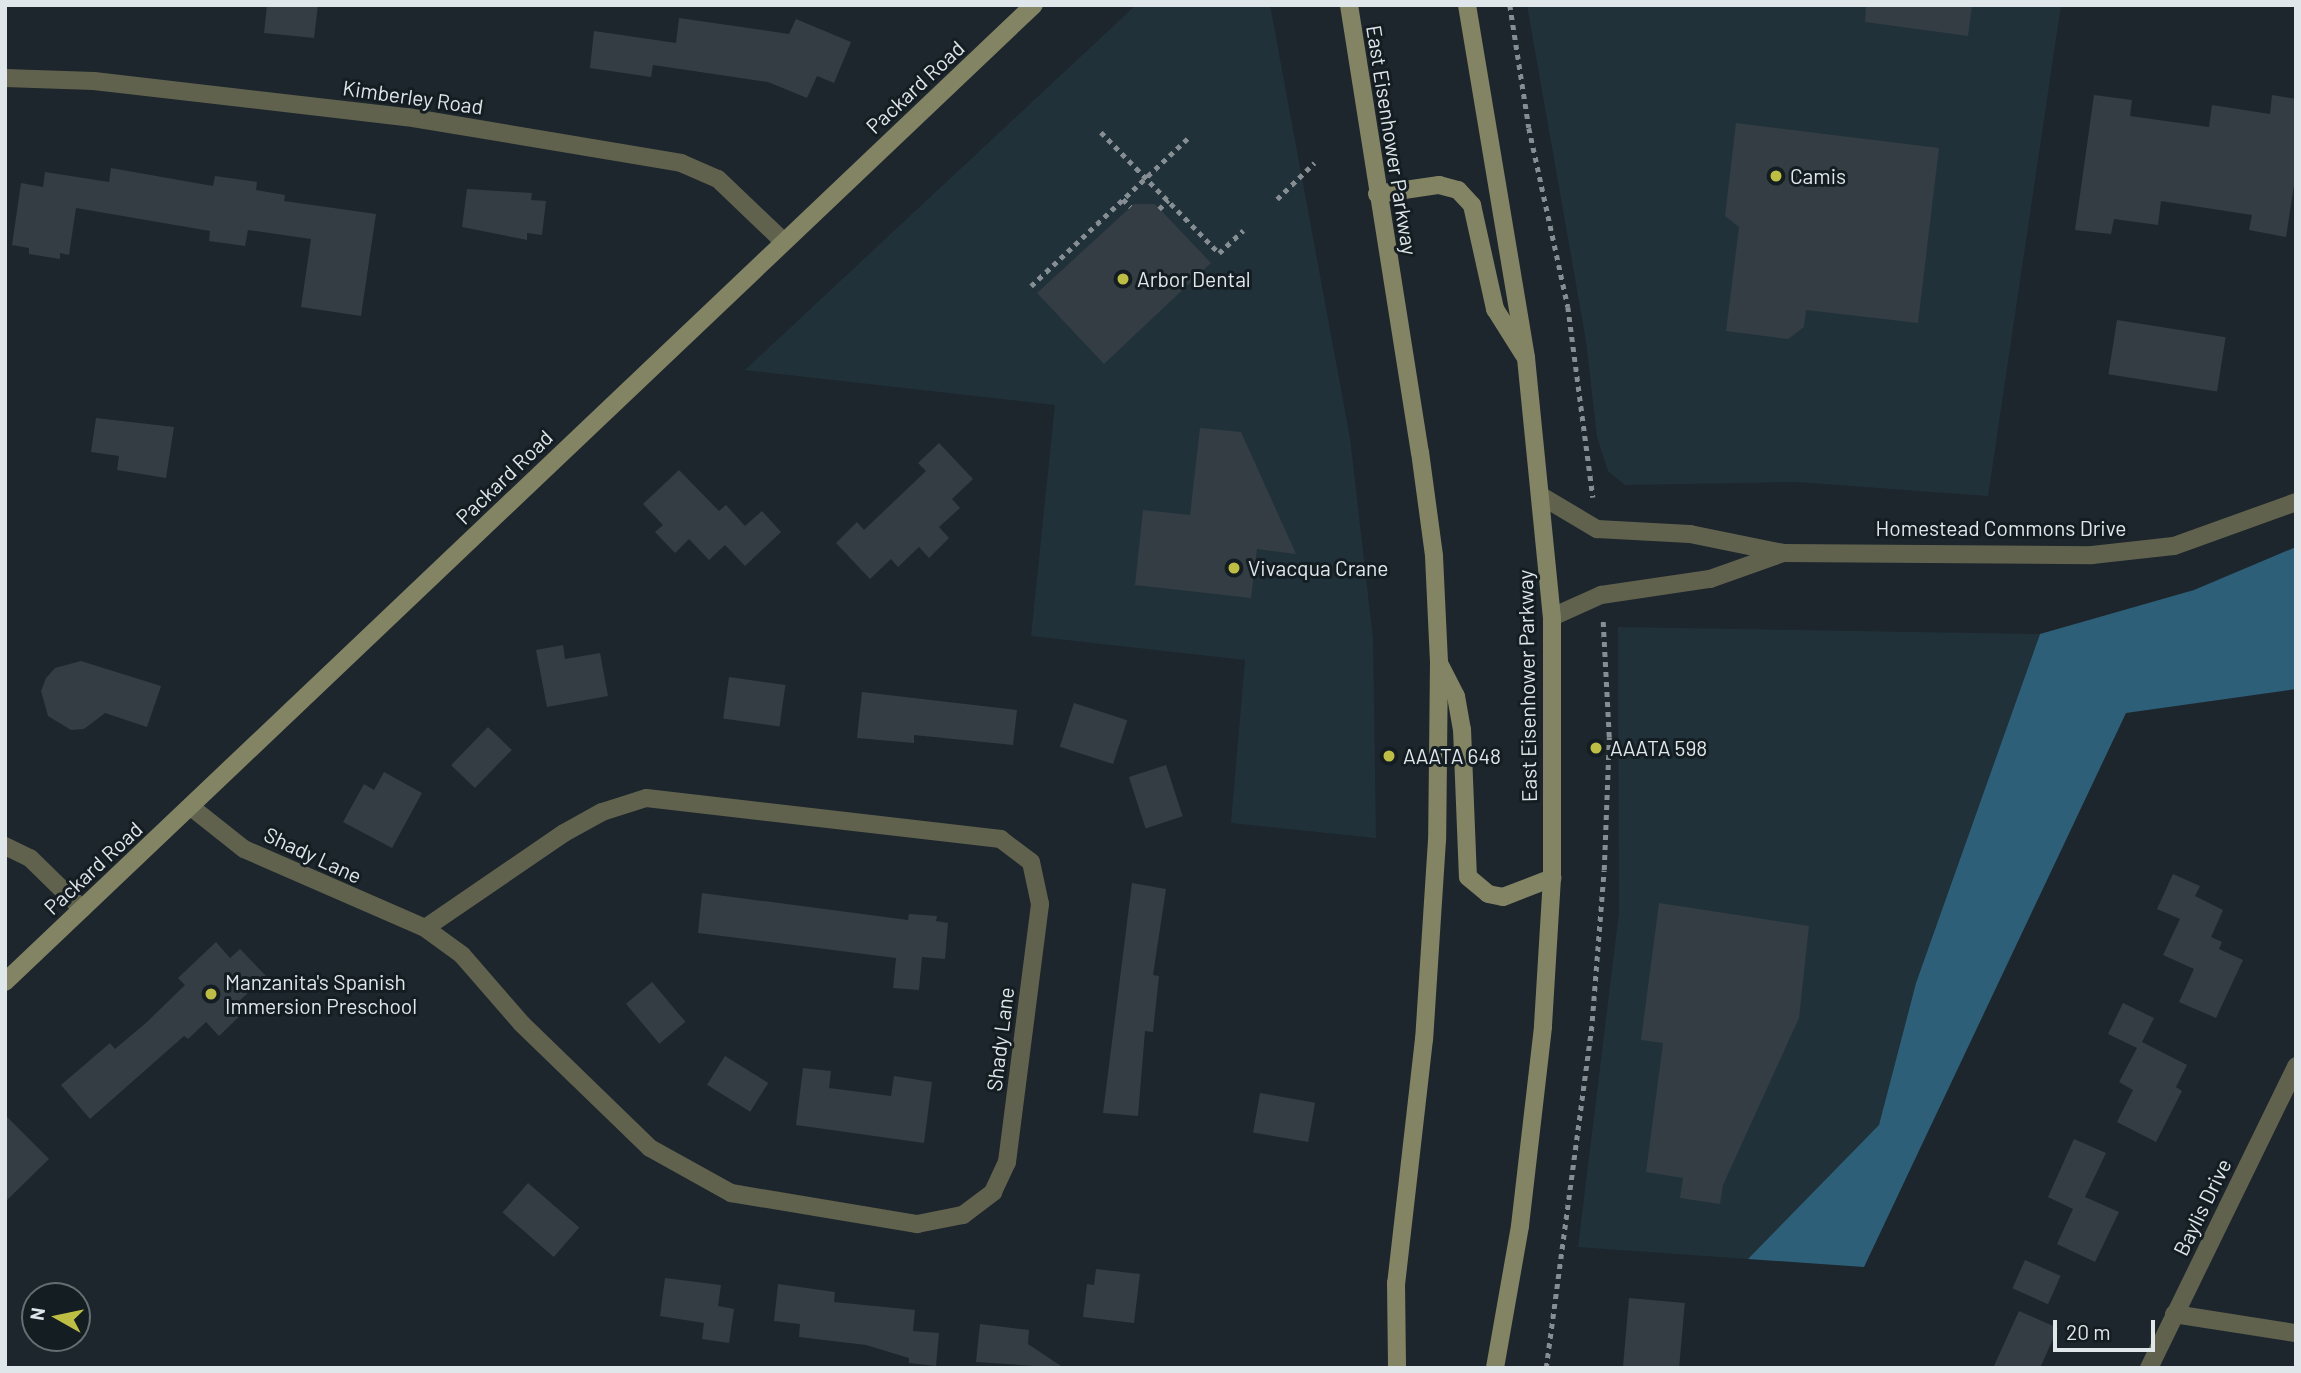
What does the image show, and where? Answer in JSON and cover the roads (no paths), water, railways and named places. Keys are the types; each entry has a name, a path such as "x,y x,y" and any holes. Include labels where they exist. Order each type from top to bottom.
{"main road":[{"name":"Packard Road","path":"5,982 1034,5"},
{"path":"1341,5 1351,28"},
{"name":"East Eisenhower Parkway","path":"1349,5 1420,452 1439,662 1437,841 1424,1039 1396,1283 1397,1368"},
{"name":"East Eisenhower Parkway","path":"1467,5 1526,358 1543,497 1552,617 1552,878 1524,1186 1495,1368"},
{"path":"1377,194 1439,185 1458,190 1472,205 1494,309 1526,358"},
{"path":"1439,662 1456,696 1462,729 1468,877 1488,894 1503,897 1552,878"}],"street":[{"name":"Kimberley Road","path":"5,78 94,81 407,117 645,155 718,179 784,242"},
{"name":"Homestead Commons Drive","path":"1543,497 1597,529 1690,534 1783,553 2092,555 2174,546 2296,502"},
{"name":"Homestead Commons Drive","path":"1552,617 1601,595 1710,579 1783,553"},
{"name":"Shady Lane","path":"191,807 244,849 425,928 462,955 522,1024 650,1148 731,1193 917,1224 963,1215 993,1192 1007,1162 1040,904 1031,862 1001,839 646,798 602,812 573,828 425,928"},
{"path":"5,846 30,858 82,909"},
{"name":"Baylis Drive","path":"2148,1368 2296,1066"},
{"path":"2174,1314 2296,1333"}],"place":[{"name":"Camis","path":"1776,176"},
{"name":"Arbor Dental","path":"1123,279"},
{"name":"Vivacqua Crane","path":"1234,568"},
{"name":"AAATA 598","path":"1596,748"},
{"name":"AAATA 648","path":"1389,756"},
{"name":"Manzanita's Spanish Immersion Preschool","path":"211,994"}]}
